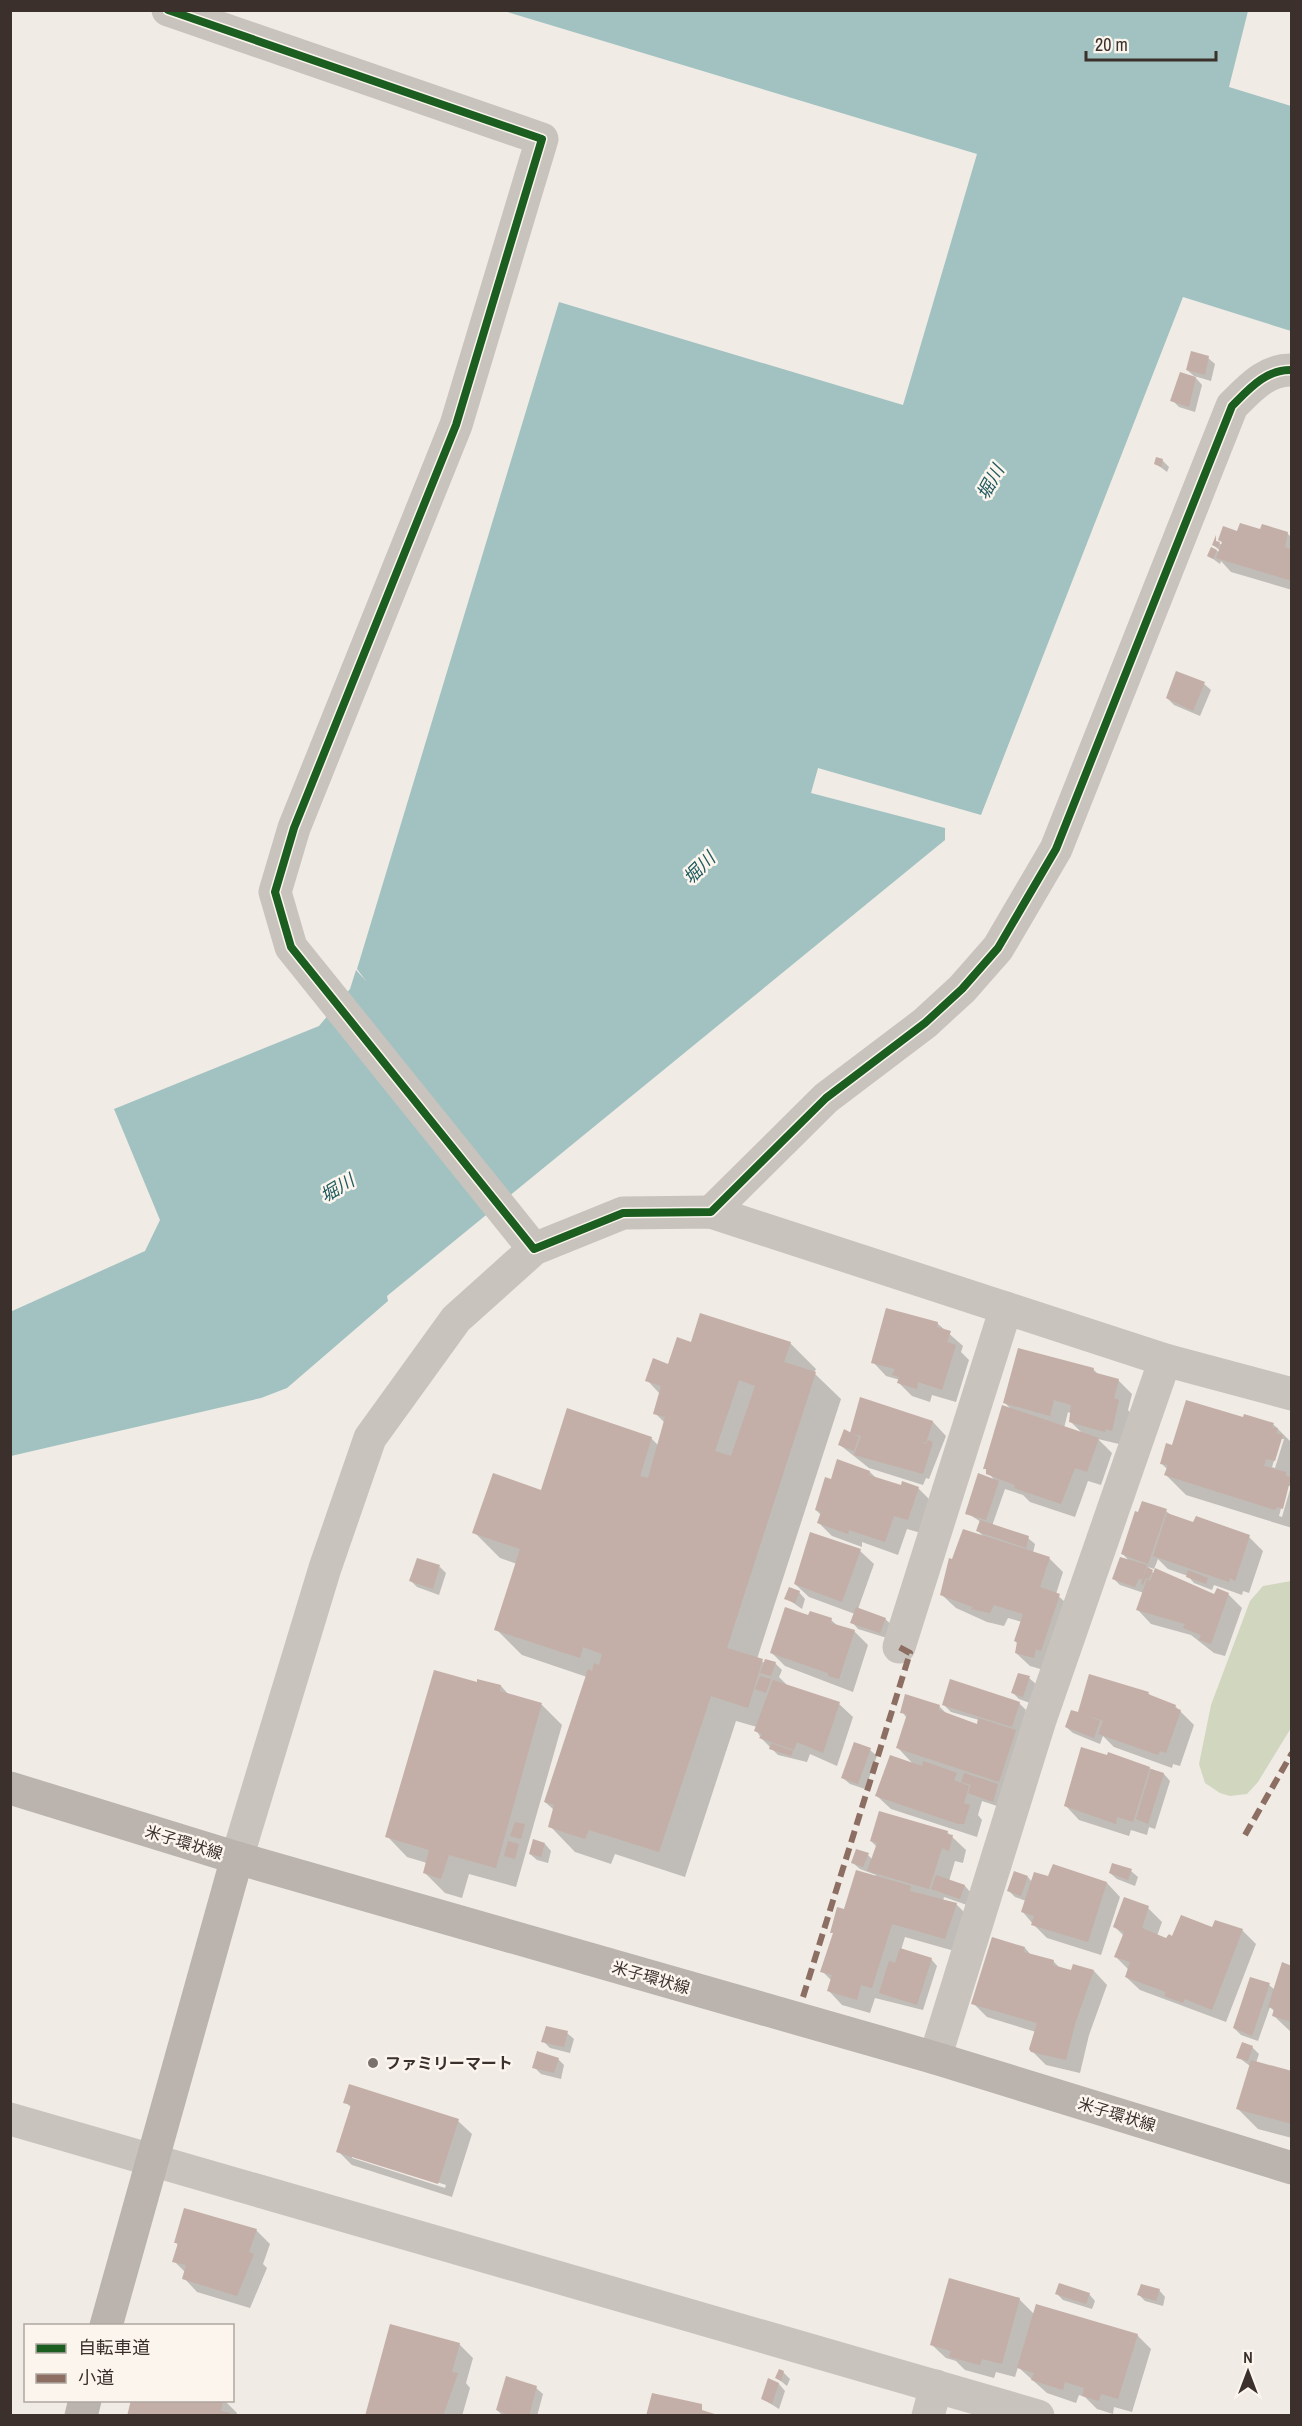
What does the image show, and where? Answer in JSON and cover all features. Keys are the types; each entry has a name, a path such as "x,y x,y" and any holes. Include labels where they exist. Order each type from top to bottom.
{"main road":[{"name":"米子環状線","path":"10,1788 237,1858 934,2058 1292,2168"},
{"path":"106,2324 237,1858"}],"street":[{"path":"168,10 542,139 456,425 294,828 275,892 291,947 534,1250"},
{"path":"711,1212 826,1098 925,1023 962,989 998,948 1056,849 1232,406 1256,380 1283,369 1292,370"},
{"path":"237,1858 325,1568 370,1438 456,1319 534,1250 623,1213 711,1212 1165,1360 1292,1394"},
{"path":"899,1647 1006,1308"},
{"path":"934,2058 1047,1698 1165,1360"},
{"path":"10,2119 153,2158 932,2401 1038,2415"}],"green space":[{"path":"1291,1581 1291,1728 1258,1782 1247,1794 1230,1796 1220,1793 1205,1783 1199,1764 1211,1705 1250,1601 1263,1586"}],"water":[{"name":"堀川","path":"504,11 1248,11 1229,87 1291,106 1291,331 1183,297 981,815 818,768 811,793 945,828 945,840 387,1296 388,1301 287,1388 261,1398 11,1456 10,1312 145,1251 160,1220 114,1109 319,1026 350,989 356,970 366,981 357,969 559,302 903,405 977,154"}],"building":[{"path":"1191,351 1209,356 1205,375 1186,370"},
{"path":"1180,372 1196,377 1189,407 1170,401"},
{"path":"1156,457 1163,459 1161,467 1154,464"},
{"path":"1240,523 1260,529 1262,524 1288,532 1285,547 1292,550 1292,581 1216,558 1222,542 1218,540 1223,526 1237,531"},
{"path":"1216,535 1216,541 1220,542 1218,548 1212,545"},
{"path":"1211,547 1217,550 1213,559 1207,556"},
{"path":"1176,671 1205,682 1193,711 1166,698"},
{"path":"886,1308 938,1322 937,1327 951,1331 947,1342 956,1345 942,1390 918,1382 917,1389 897,1383 899,1377 892,1375 895,1369 871,1363"},
{"path":"700,1313 791,1342 784,1362 816,1372 727,1648 763,1659 748,1708 711,1696 659,1852 589,1830 585,1839 548,1827 554,1805 544,1802 588,1669 592,1671 594,1663 599,1665 602,1654 583,1647 580,1658 494,1630 520,1549 472,1533 493,1473 541,1490 567,1408 652,1437 640,1476 648,1478 665,1417 653,1414 661,1386 645,1381 653,1358 668,1364 677,1337 691,1342","holes":["739,1380 755,1386 731,1456 715,1451"]},
{"path":"1018,1348 1094,1368 1093,1372 1119,1379 1114,1398 1119,1400 1112,1431 1106,1429 1105,1432 1069,1422 1071,1405 1054,1400 1050,1416 1003,1403"},
{"path":"860,1397 933,1421 926,1443 920,1442 926,1444 928,1440 933,1442 923,1474 854,1455 861,1436 850,1433"},
{"path":"1186,1400 1243,1417 1244,1414 1274,1423 1272,1427 1278,1428 1276,1433 1283,1435 1275,1461 1266,1459 1264,1466 1286,1472 1286,1476 1291,1477 1283,1509 1277,1507 1275,1510 1164,1475 1168,1465 1160,1464 1166,1443 1172,1445"},
{"path":"1002,1405 1099,1438 1087,1472 1075,1468 1061,1504 1014,1488 1015,1485 986,1474 986,1469 983,1469"},
{"path":"844,1429 859,1437 854,1451 838,1445"},
{"path":"837,1459 870,1471 869,1475 901,1485 902,1481 919,1487 908,1520 894,1516 885,1542 849,1530 848,1534 817,1523 821,1512 815,1510 825,1477 831,1479"},
{"path":"978,1473 999,1481 986,1520 965,1514"},
{"path":"1142,1501 1167,1509 1148,1564 1121,1554 1135,1511 1138,1512"},
{"path":"1167,1513 1193,1522 1196,1516 1250,1535 1235,1581 1230,1578 1229,1582 1153,1556"},
{"path":"980,1520 1029,1536 1026,1548 976,1531"},
{"path":"963,1529 1050,1557 1040,1587 1060,1594 1041,1651 1036,1649 1034,1658 1015,1653 1017,1642 1014,1641 1023,1614 994,1605 990,1613 971,1609 973,1607 940,1595 949,1558 952,1559"},
{"path":"810,1532 861,1549 842,1602 794,1584"},
{"path":"1120,1557 1147,1565 1142,1580 1139,1578 1135,1587 1112,1579"},
{"path":"417,1558 440,1565 433,1589 409,1581"},
{"path":"1147,1567 1153,1570 1143,1585 1141,1584"},
{"path":"1155,1568 1214,1594 1217,1588 1229,1593 1211,1644 1199,1640 1201,1635 1183,1628 1185,1624 1136,1610 1147,1579 1150,1581"},
{"path":"1188,1570 1208,1578 1206,1584 1186,1577"},
{"path":"789,1587 800,1591 795,1603 784,1599"},
{"path":"785,1607 808,1615 810,1611 832,1618 831,1623 855,1630 839,1679 770,1653"},
{"path":"856,1607 886,1618 880,1633 850,1623"},
{"path":"765,1659 776,1662 771,1676 760,1673"},
{"path":"434,1670 477,1682 477,1679 501,1685 500,1691 542,1703 496,1868 449,1855 441,1879 423,1873 429,1850 385,1837"},
{"path":"1018,1673 1030,1676 1023,1697 1011,1693"},
{"path":"1089,1674 1149,1692 1148,1694 1176,1705 1175,1708 1181,1710 1166,1753 1160,1751 1158,1755 1098,1734 1103,1721 1082,1714 1100,1721 1094,1738 1065,1727 1071,1710 1078,1712"},
{"path":"760,1676 771,1679 766,1693 755,1689"},
{"path":"950,1679 1020,1702 1012,1727 942,1705"},
{"path":"773,1680 840,1702 823,1753 797,1742 794,1750 759,1738 762,1734 754,1731"},
{"path":"905,1694 940,1705 939,1710 977,1724 978,1718 1016,1730 999,1782 896,1748 907,1714 900,1713"},
{"path":"854,1742 871,1748 858,1784 841,1778"},
{"path":"771,1743 793,1751 791,1756 769,1749"},
{"path":"1081,1747 1107,1755 1108,1752 1150,1767 1133,1822 1117,1817 1116,1824 1064,1806"},
{"path":"890,1755 922,1766 923,1761 957,1773 954,1780 969,1786 964,1803 970,1805 964,1824 958,1824 875,1796"},
{"path":"1151,1769 1164,1773 1148,1824 1136,1819"},
{"path":"964,1773 998,1784 993,1802 968,1793 971,1785 961,1782"},
{"path":"879,1811 948,1831 947,1834 953,1835 949,1851 942,1848 929,1889 867,1871 877,1843 870,1841"},
{"path":"515,1822 525,1824 521,1839 510,1836"},
{"path":"533,1839 545,1843 541,1857 529,1854"},
{"path":"508,1841 519,1844 515,1859 504,1856"},
{"path":"856,1849 869,1853 863,1867 851,1863"},
{"path":"1112,1863 1132,1869 1128,1880 1109,1873"},
{"path":"1053,1864 1107,1882 1088,1942 1031,1925 1034,1916 1021,1912 1034,1872 1048,1876"},
{"path":"856,1870 911,1886 910,1891 957,1903 945,1939 892,1924 872,1988 861,1985 857,2000 827,1991 832,1975 820,1972 833,1933 830,1933 837,1907 844,1909"},
{"path":"1014,1871 1028,1876 1021,1896 1007,1891"},
{"path":"936,1875 965,1885 960,1899 931,1889"},
{"path":"1124,1897 1149,1906 1142,1928 1166,1938 1169,1934 1172,1936 1181,1915 1212,1927 1215,1920 1243,1929 1212,2010 1185,1999 1183,2003 1164,1996 1166,1992 1125,1977 1130,1962 1114,1957 1124,1932 1113,1927"},
{"path":"992,1937 1025,1947 1024,1952 1054,1960 1053,1965 1071,1970 1073,1964 1094,1970 1076,2021 1066,2060 1031,2052 1029,2049 1037,2023 971,2004"},
{"path":"900,1948 932,1958 917,2005 879,1993 889,1961 895,1963"},
{"path":"1282,1962 1292,1966 1292,2022 1272,2016 1274,2009 1268,2007"},
{"path":"1250,1977 1270,1983 1252,2036 1233,2028"},
{"path":"546,2026 568,2031 564,2047 541,2042"},
{"path":"1242,2042 1253,2046 1248,2061 1236,2058"},
{"path":"537,2051 559,2058 554,2073 532,2068"},
{"path":"1251,2060 1292,2071 1292,2124 1236,2109"},
{"path":"349,2084 459,2119 438,2184 336,2152 351,2105 343,2103"},
{"path":"184,2208 257,2229 249,2252 254,2254 237,2296 182,2279 186,2265 172,2262 178,2243 174,2243"},
{"path":"949,2278 1020,2298 1002,2364 982,2359 980,2365 949,2357 951,2351 930,2345"},
{"path":"1059,2283 1090,2293 1086,2304 1055,2294"},
{"path":"1141,2284 1160,2289 1156,2301 1137,2295"},
{"path":"1036,2304 1138,2334 1118,2399 1101,2394 1099,2401 1082,2396 1084,2388 1065,2382 1063,2390 1031,2380 1034,2373 1017,2368"},
{"path":"390,2324 460,2343 452,2372 458,2373 443,2416 365,2416"},
{"path":"779,2369 784,2371 781,2381 775,2378"},
{"path":"506,2376 537,2386 529,2416 512,2416 496,2410"},
{"path":"768,2378 779,2383 772,2404 761,2399"},
{"path":"652,2393 702,2404 702,2410 721,2416 646,2416"},
{"path":"130,2402 223,2402 221,2411 230,2413 229,2416 127,2416"}],"marked path":[{"path":"803,1997 910,1653 899,1647"},
{"path":"1245,1835 1292,1753"}],"cycle path":[{"path":"168,10 542,139 456,425 294,828 275,892 291,947 534,1249 623,1213 711,1212 826,1098 925,1023 962,989 998,948 1056,849 1232,406 1266,376 1292,370"}],"place":[{"name":"ファミリーマート","path":"373,2063"}]}
